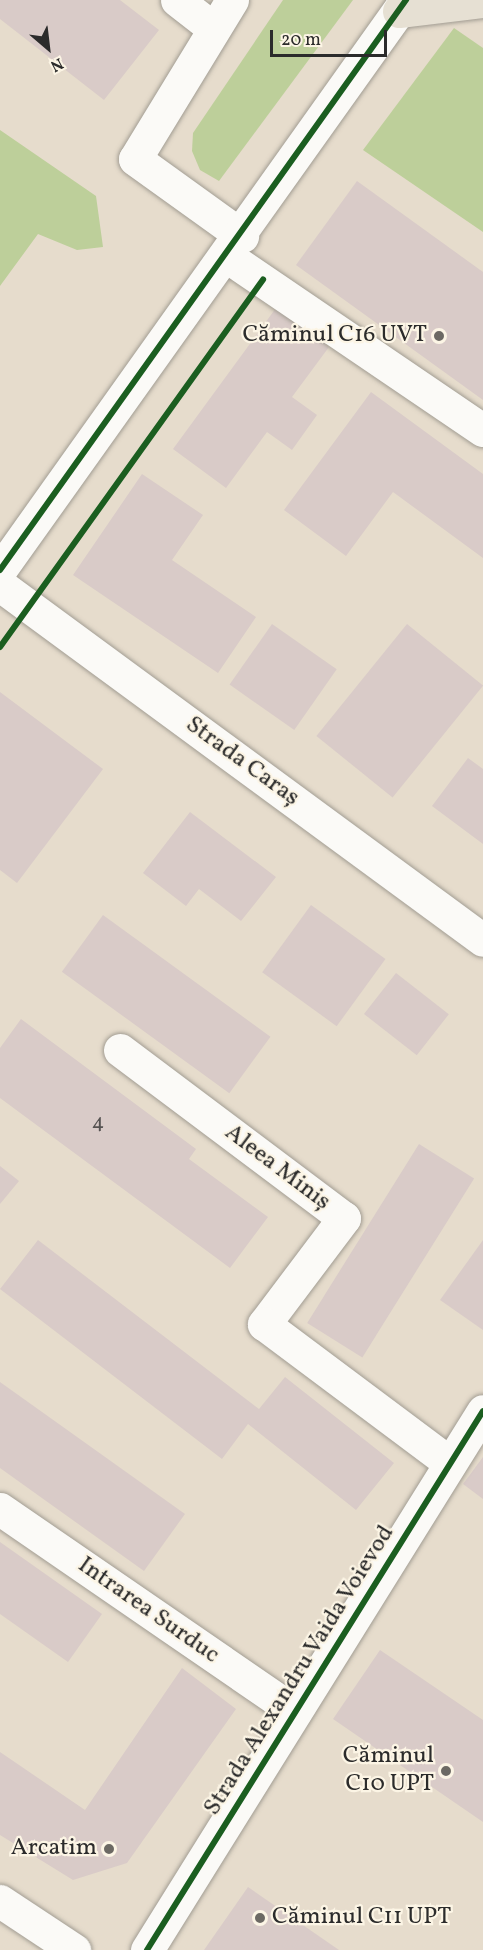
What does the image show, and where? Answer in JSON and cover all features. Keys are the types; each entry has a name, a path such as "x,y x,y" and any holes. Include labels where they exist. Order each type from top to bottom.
{"main road":[{"path":"403,5 483,1"}],"street":[{"path":"177,0 213,28"},
{"path":"232,0 135,159 235,246 483,430"},
{"path":"0,570 235,246 403,5"},
{"name":"Strada Caraș","path":"0,585 483,940"},
{"name":"Aleea Miniș","path":"120,1050 344,1218 264,1324 450,1463"},
{"name":"Strada Alexandru Vaida Voievod","path":"147,1950 483,1410"},
{"name":"Intrarea Surduc","path":"0,1509 295,1712"},
{"path":"0,1901 74,1950"}],"green space":[{"path":"283,0 353,0 219,181 200,170 192,151 193,133"},
{"path":"454,28 483,48 483,232 363,150"},
{"path":"0,130 96,196 103,247 77,250 38,234 0,286"}],"building":[{"path":"0,0 120,0 159,30 104,100 0,19"},
{"name":"Căminul C16 UVT","path":"357,181 483,272 483,400 296,265"},
{"path":"276,308 329,347 292,397 317,415 292,450 267,432 226,488 173,449"},
{"path":"371,392 483,474 483,558 393,492 346,556 284,510"},
{"path":"142,474 203,515 172,560 256,617 218,673 73,575"},
{"path":"272,624 337,669 294,730 230,685"},
{"path":"407,624 483,686 393,798 316,736"},
{"path":"0,692 103,769 17,883 0,870"},
{"path":"468,758 483,769 483,844 432,806"},
{"path":"190,812 276,877 241,921 199,889 186,906 143,873"},
{"path":"311,905 385,959 337,1026 262,972"},
{"path":"103,915 270,1037 229,1093 62,972"},
{"path":"396,973 449,1014 417,1055 364,1014"},
{"path":"21,1019 196,1149 189,1159 268,1217 230,1268 0,1098 0,1048"},
{"path":"419,1144 474,1178 362,1357 307,1323"},
{"path":"0,1166 19,1181 0,1204"},
{"path":"38,1240 259,1409 285,1377 394,1463 356,1510 248,1424 222,1459 0,1289"},
{"path":"483,1240 483,1330 440,1300"},
{"path":"0,1382 185,1514 144,1571 0,1468"},
{"path":"483,1457 483,1499 463,1484"},
{"path":"0,1542 102,1614 68,1662 0,1614"},
{"name":"Căminul C10 UPT","path":"380,1650 483,1720 483,1822 333,1719"},
{"path":"182,1668 236,1709 127,1863 73,1880 0,1835 0,1752 85,1810"},
{"name":"Căminul C11 UPT","path":"248,1887 339,1950 204,1950"}],"cycle path":[{"path":"0,570 406,0"},
{"path":"0,647 263,280"},
{"path":"147,1950 483,1411"}],"place":[{"name":"Căminul C16 UVT","path":"439,336"},
{"name":"Căminul C10 UPT","path":"446,1771"},
{"name":"Arcatim","path":"109,1849"},
{"name":"Căminul C11 UPT","path":"260,1918"}]}
